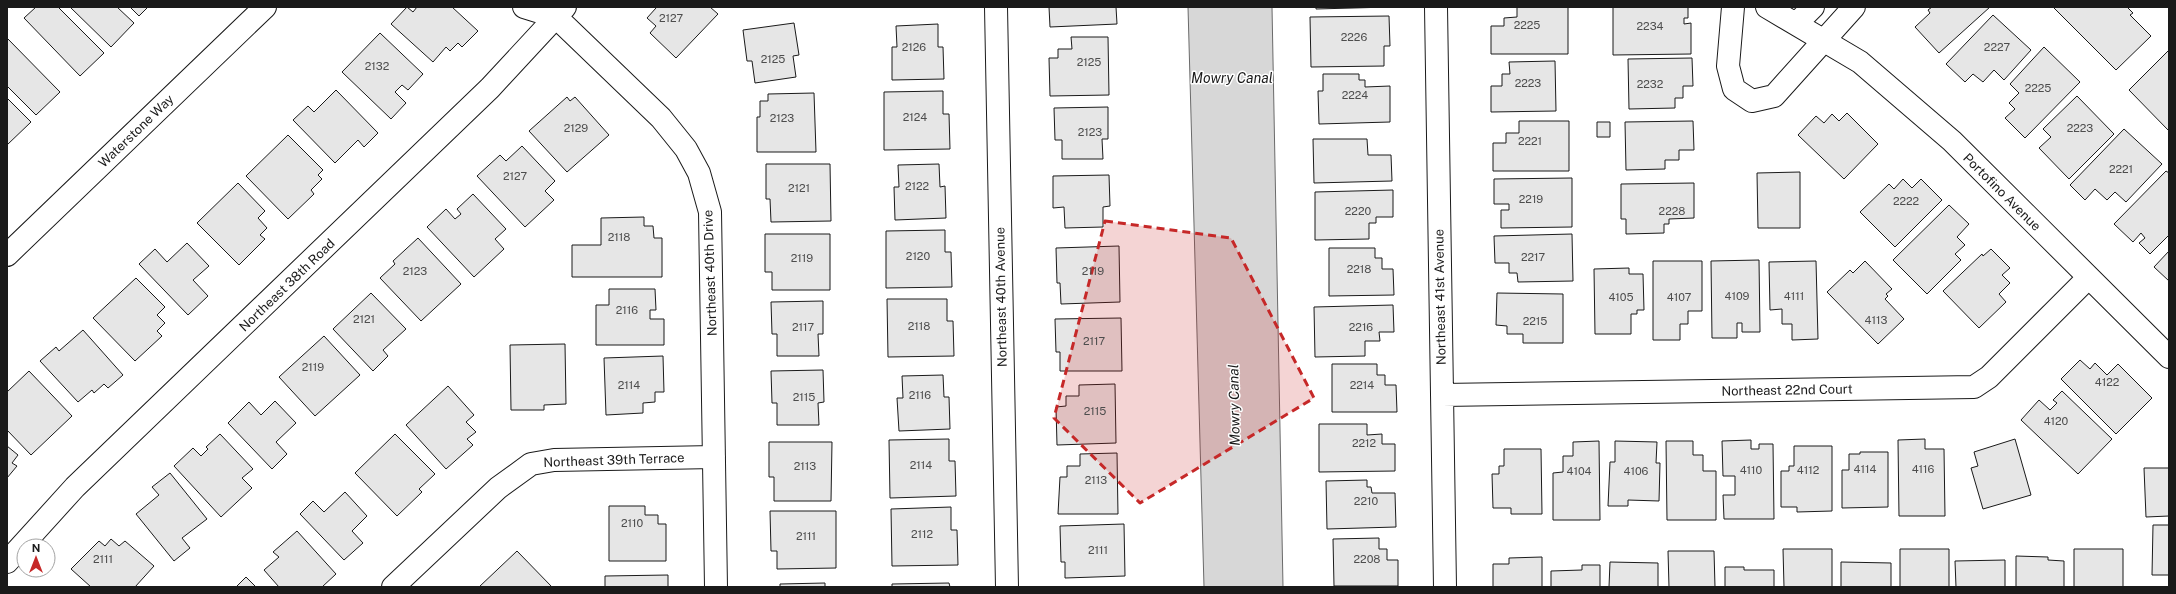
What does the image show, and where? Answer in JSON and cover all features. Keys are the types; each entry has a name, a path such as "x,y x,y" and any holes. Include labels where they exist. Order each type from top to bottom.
{"street":[{"name":"Waterstone Way","path":"7,255 265,7"},
{"path":"524,7 558,10"},
{"name":"Northeast 40th Avenue","path":"996,7 1006,587"},
{"name":"Northeast 41st Avenue","path":"1436,7 1444,587"},
{"path":"1733,7 1728,66 1734,89 1752,101 1774,96 1854,7"},
{"name":"Portofino Avenue","path":"1767,7 1860,62 1952,142 2169,357"},
{"path":"1796,24 1813,7"},
{"name":"Northeast 40th Drive","path":"558,10 661,118 686,149 699,173 710,212 716,587"},
{"name":"Northeast 38th Road","path":"7,562 75,487 490,88 558,10"},
{"name":"Northeast 22nd Court","path":"1442,395 1974,387 1989,377 2088,278"},
{"name":"Northeast 39th Terrace","path":"393,587 498,488 531,464 554,460 714,457"}],"highlighted area":[{"path":"1105,221 1231,238 1314,398 1140,503 1054,418"}],"water":[{"name":"Mowry Canal","path":"1188,7 1272,7 1283,587 1204,587"}],"building":[{"path":"36,7 58,7 104,53 80,76 24,18"},
{"path":"70,7 117,7 134,23 111,47"},
{"path":"130,7 148,7 139,16"},
{"path":"407,7 413,12 417,7 452,7 478,31 462,47 458,43 450,51 446,47 433,62 391,24"},
{"path":"655,7 710,7 718,14 676,58 650,33 656,26 647,18 656,8"},
{"path":"1049,7 1116,7 1117,24 1050,27"},
{"path":"1316,7 1389,7 1316,9"},
{"path":"1517,7 1568,7 1568,54 1491,54 1491,26 1504,26 1504,18 1517,17"},
{"path":"1613,7 1688,7 1688,18 1684,18 1684,24 1691,23 1691,54 1613,55"},
{"path":"1932,7 1990,7 1939,53 1915,27 1930,13 1928,10"},
{"path":"2053,7 2127,7 2133,13 2130,15 2151,36 2116,70"},
{"path":"1993,15 2031,50 2004,80 1994,70 1983,82 1973,74 1965,82 1946,64"},
{"path":"1389,16 1390,46 1384,46 1384,66 1311,67 1310,17"},
{"path":"794,23 799,55 793,56 796,77 755,83 752,61 747,61 743,30"},
{"path":"938,24 938,47 943,47 944,79 892,80 892,47 897,47 896,26"},
{"path":"380,33 423,74 408,90 402,85 395,92 406,103 391,119 342,72"},
{"path":"1071,37 1108,37 1109,95 1050,96 1049,58 1058,58 1058,49 1072,49"},
{"path":"7,38 60,92 36,115 7,86"},
{"path":"2044,47 2080,82 2025,138 2005,118 2015,109 2009,103 2019,93 2010,84"},
{"path":"2169,50 2169,131 2129,90"},
{"path":"1692,58 1693,86 1683,86 1683,98 1675,98 1675,108 1629,109 1628,59"},
{"path":"1555,61 1556,111 1491,112 1491,86 1502,86 1502,74 1510,74 1509,62"},
{"path":"1323,74 1359,74 1359,80 1365,80 1365,87 1390,86 1390,122 1319,124 1318,91 1323,91"},
{"path":"336,90 378,133 364,147 358,140 335,163 293,120 308,106 314,112"},
{"path":"943,91 943,114 949,114 950,149 884,150 884,92"},
{"path":"814,93 816,152 757,152 757,117 760,117 760,101 768,101 768,94"},
{"path":"2077,96 2114,134 2069,179 2039,148 2051,137 2043,129"},
{"path":"567,97 570,101 575,97 609,135 567,172 529,131"},
{"path":"7,98 31,122 7,145"},
{"path":"1108,107 1108,139 1102,139 1103,159 1062,159 1062,140 1055,140 1054,108"},
{"path":"1847,113 1878,144 1844,179 1798,135 1816,116 1824,123 1832,114 1839,121"},
{"path":"1519,121 1569,121 1569,171 1493,171 1493,143 1506,143 1506,133 1519,133"},
{"path":"1693,121 1694,150 1679,150 1679,160 1665,160 1665,169 1626,170 1625,122"},
{"path":"1597,122 1610,122 1610,137 1597,137"},
{"path":"2124,129 2162,164 2126,202 2115,192 2107,200 2095,189 2085,200 2070,185"},
{"path":"288,135 323,170 318,175 322,179 311,190 314,194 288,219 246,176"},
{"path":"1313,139 1367,139 1368,155 1391,155 1392,181 1314,183"},
{"path":"522,146 555,181 545,191 554,200 525,227 477,176 500,155 506,161"},
{"path":"766,164 830,164 831,221 771,222 770,199 766,199"},
{"path":"939,164 940,187 945,186 946,218 895,220 894,187 899,187 898,165"},
{"path":"2166,171 2169,173 2169,235 2150,254 2139,243 2145,238 2141,233 2133,242 2114,224"},
{"path":"1800,172 1800,228 1758,228 1757,173"},
{"path":"1109,175 1110,206 1103,207 1103,227 1065,228 1064,207 1053,208 1053,176"},
{"path":"1572,178 1572,227 1501,228 1501,210 1509,210 1509,204 1494,204 1494,179"},
{"path":"1903,179 1912,188 1921,179 1942,200 1895,247 1860,212 1889,184 1894,189"},
{"path":"238,183 265,211 258,218 267,228 260,235 265,239 239,265 197,223"},
{"path":"1694,183 1694,218 1669,219 1669,224 1664,224 1664,233 1626,234 1626,219 1621,219 1621,184"},
{"path":"1393,190 1393,217 1376,217 1376,223 1369,223 1369,239 1315,240 1315,192"},
{"path":"473,194 506,229 495,239 504,249 474,277 427,227 446,209 455,219 461,214 457,209"},
{"path":"1949,205 1969,224 1957,237 1965,245 1955,254 1961,260 1927,294 1893,260"},
{"path":"644,217 644,226 653,226 654,238 662,238 662,277 572,277 572,245 601,245 601,218"},
{"path":"945,230 945,252 951,252 952,287 886,288 886,231"},
{"path":"765,234 830,234 830,290 772,290 772,272 765,272"},
{"path":"1572,234 1573,281 1518,282 1517,273 1509,273 1509,263 1495,263 1494,236"},
{"path":"418,238 461,284 421,321 380,278 395,264 393,261"},
{"path":"187,243 209,266 193,280 208,296 188,315 139,264 155,249 167,262"},
{"path":"1119,246 1120,302 1061,304 1060,283 1057,283 1056,248"},
{"path":"1329,248 1375,248 1375,258 1382,258 1382,269 1393,269 1394,295 1329,296"},
{"path":"1991,249 2010,268 2002,275 2010,283 1999,294 2006,302 1979,328 1943,291 1982,254 1983,256"},
{"path":"2169,251 2169,281 2154,267"},
{"path":"1759,260 1760,332 1742,332 1742,323 1737,323 1737,338 1712,338 1711,261"},
{"path":"1653,261 1702,261 1702,311 1688,311 1688,324 1680,324 1680,340 1653,340"},
{"path":"1816,261 1818,339 1792,340 1792,324 1782,324 1782,309 1770,310 1769,262"},
{"path":"1865,261 1892,289 1886,294 1888,296 1885,299 1904,319 1878,344 1827,292 1850,270 1853,273"},
{"path":"1629,268 1629,274 1643,274 1644,310 1637,310 1637,314 1631,314 1631,334 1595,334 1594,269"},
{"path":"136,278 165,307 157,315 165,323 157,331 162,336 135,361 93,318"},
{"path":"609,289 655,289 656,310 650,310 650,319 664,319 664,345 596,345 596,305 609,305"},
{"path":"371,293 406,329 383,350 388,356 373,371 333,329"},
{"path":"1497,293 1563,294 1563,343 1523,343 1523,334 1507,334 1507,326 1496,325"},
{"path":"887,299 947,299 947,321 953,321 954,356 888,357"},
{"path":"823,301 823,334 818,334 819,356 777,356 777,334 772,334 771,302"},
{"path":"1393,305 1394,332 1379,332 1380,341 1365,341 1365,356 1315,357 1314,307"},
{"path":"1121,318 1122,371 1060,371 1060,352 1056,352 1055,319"},
{"path":"83,330 123,375 108,388 104,384 94,393 92,390 78,402 40,361 56,347 59,351"},
{"path":"324,336 360,375 315,416 279,377"},
{"path":"565,344 566,404 544,405 544,410 511,410 510,345"},
{"path":"663,356 664,392 655,392 655,402 643,403 643,413 606,415 604,358"},
{"path":"2080,360 2090,369 2095,363 2107,375 2118,364 2152,398 2116,434 2061,379"},
{"path":"1332,364 1377,364 1377,375 1385,375 1385,385 1396,385 1397,412 1332,412"},
{"path":"823,370 824,402 818,403 819,425 777,425 777,403 772,403 771,371"},
{"path":"29,371 72,416 31,455 7,430 7,392"},
{"path":"943,375 944,397 949,397 950,429 899,431 897,398 903,398 902,376"},
{"path":"1115,384 1116,443 1057,445 1056,407 1066,406 1066,396 1079,396 1079,385"},
{"path":"448,386 474,415 466,422 476,432 467,439 473,445 446,469 406,425"},
{"path":"2062,391 2112,439 2078,474 2021,420 2039,400 2050,410 2057,403 2053,400"},
{"path":"275,401 296,423 276,442 287,454 272,469 228,423 249,402 261,415"},
{"path":"1319,424 1367,424 1367,435 1382,434 1382,444 1395,444 1395,471 1319,472"},
{"path":"220,434 253,469 242,478 252,488 221,517 174,466 193,448 201,456 208,449 206,447"},
{"path":"395,434 435,474 419,489 422,492 397,516 355,473"},
{"path":"949,439 949,461 955,461 956,496 890,498 889,440"},
{"path":"1925,439 1925,449 1944,449 1945,516 1899,516 1898,440"},
{"path":"2015,439 2031,495 1983,509 1971,468 1978,466 1974,452"},
{"path":"1751,440 1751,449 1759,449 1759,444 1773,444 1774,519 1724,519 1723,495 1735,495 1735,476 1723,476 1722,441"},
{"path":"1599,441 1600,520 1553,520 1553,473 1563,472 1563,456 1573,456 1573,442"},
{"path":"1615,441 1657,442 1656,463 1660,463 1659,501 1628,500 1628,506 1608,506 1610,462 1615,462"},
{"path":"1666,441 1693,441 1693,455 1703,455 1703,471 1716,471 1716,520 1667,520"},
{"path":"769,442 832,442 831,501 774,501 774,477 769,477"},
{"path":"7,446 18,455 12,463 17,466 7,478"},
{"path":"1794,446 1832,446 1832,511 1797,512 1797,507 1781,507 1781,471 1789,471 1789,466 1794,466"},
{"path":"1504,449 1541,449 1542,514 1511,514 1511,508 1493,508 1492,474 1499,474 1499,466 1504,466"},
{"path":"1860,452 1888,452 1888,507 1842,508 1842,470 1849,470 1849,454 1860,454"},
{"path":"1117,453 1118,514 1058,514 1060,477 1067,477 1067,466 1080,466 1080,454"},
{"path":"2144,468 2169,468 2169,516 2146,517"},
{"path":"170,473 207,519 182,538 190,548 174,561 136,514 159,495 152,487"},
{"path":"1367,480 1367,487 1371,487 1372,493 1395,493 1396,527 1327,529 1326,481"},
{"path":"345,492 367,516 352,531 363,543 344,560 300,514 313,501 324,512"},
{"path":"609,506 645,506 645,515 658,515 658,524 666,524 666,561 609,561"},
{"path":"951,507 951,530 957,530 958,565 892,566 891,509"},
{"path":"770,511 836,511 836,568 777,569 777,551 771,551"},
{"path":"1124,524 1125,576 1065,578 1065,562 1061,562 1060,526"},
{"path":"2153,525 2169,525 2169,575 2152,575"},
{"path":"297,531 336,574 322,587 279,587 264,570 279,557 273,552"},
{"path":"1379,538 1379,549 1387,549 1387,560 1398,560 1398,586 1334,586 1333,539"},
{"path":"111,539 119,546 125,541 154,566 135,587 91,587 71,569 99,541 105,546"},
{"path":"1783,549 1832,549 1832,587 1784,587"},
{"path":"1900,549 1949,549 1949,587 1900,587"},
{"path":"2074,549 2123,549 2123,587 2074,587"},
{"path":"517,551 552,587 479,587"},
{"path":"1668,551 1714,551 1715,587 1669,587"},
{"path":"2016,556 2048,557 2048,560 2064,561 2064,587 2016,587"},
{"path":"1542,557 1542,587 1493,587 1493,564 1509,564 1509,558"},
{"path":"2005,560 2005,587 1956,587 1955,561"},
{"path":"1610,562 1658,563 1658,587 1609,587"},
{"path":"1841,562 1891,563 1891,587 1841,587"},
{"path":"1582,565 1600,565 1600,587 1551,587 1551,571 1582,570"},
{"path":"1725,567 1744,567 1744,570 1774,570 1774,587 1725,587"},
{"path":"668,575 668,587 605,587 605,576"},
{"path":"246,577 256,587 236,587"},
{"path":"825,583 825,587 780,587 780,584"},
{"path":"949,583 950,587 892,587 892,584"}]}
